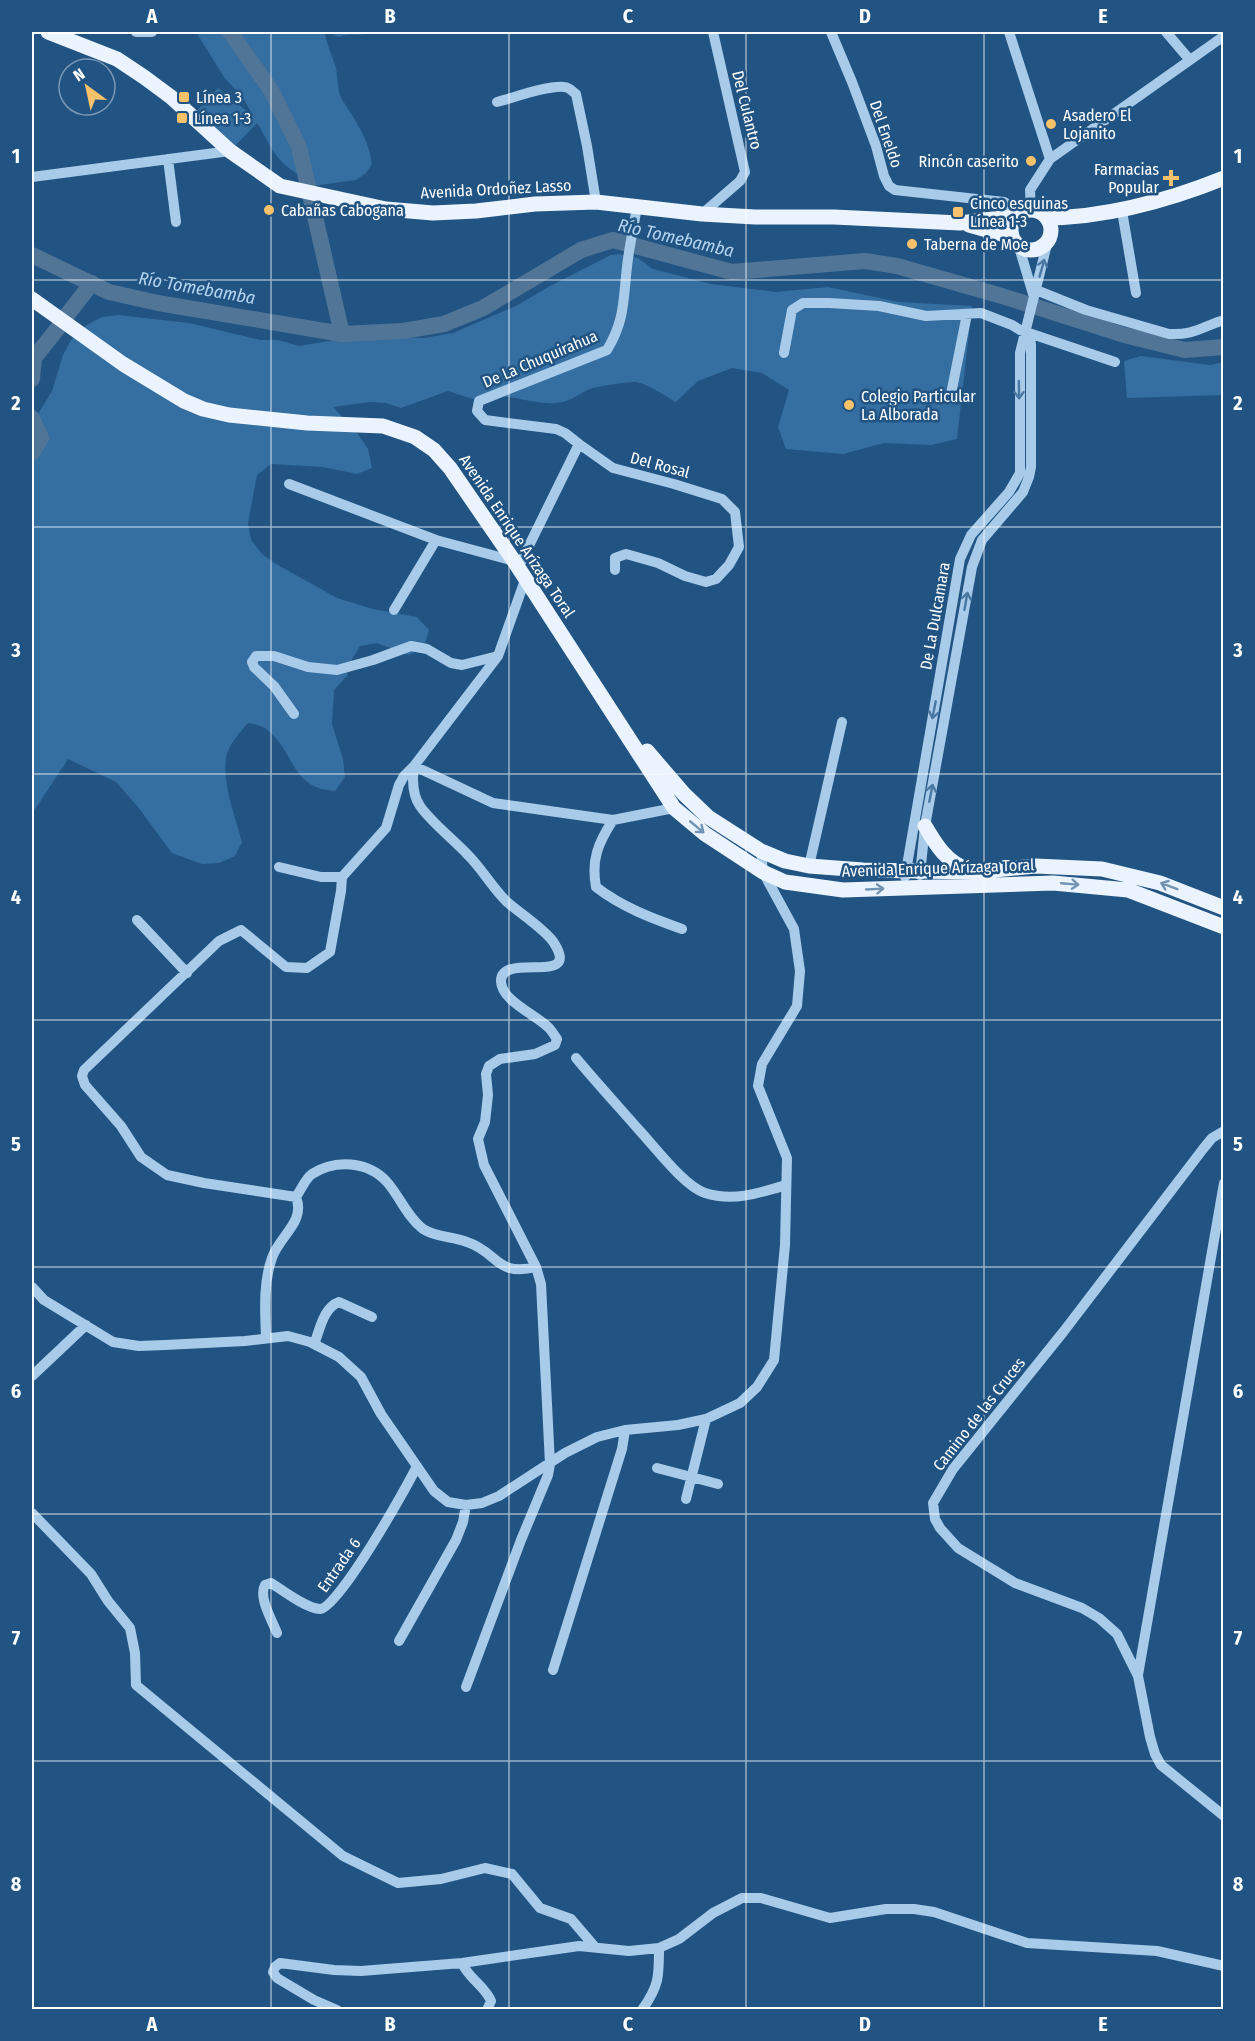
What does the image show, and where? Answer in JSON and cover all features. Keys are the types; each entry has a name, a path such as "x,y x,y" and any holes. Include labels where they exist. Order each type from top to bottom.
{"main road":[{"name":"Avenida Ordoñez Lasso","path":"48,32 117,59 171,97 230,151 279,186 326,198 386,209 433,213 535,204 596,202 702,214 960,223 1023,213"},
{"path":"1047,218 1081,218 1122,211 1224,178"},
{"path":"1023,213 1043,214 1047,218 1051,230 1044,246 1030,250 1016,242 1011,226 1023,213"},
{"path":"1049,238 1081,218"},
{"name":"Avenida Ordoñez Lasso","path":"960,223 1016,242"},
{"name":"Avenida Enrique Arízaga Toral","path":"32,299 123,364 184,401 203,409 229,415 307,423 383,426 415,437 434,450 450,468 519,570 614,712 674,808 705,834 763,872 785,882 843,890 912,879 1035,866 1102,869 1160,883 1224,908"},
{"name":"Avenida Enrique Arízaga Toral","path":"614,712 684,794 708,817 761,851 785,861 912,879 1053,883 1128,890 1224,927"},
{"path":"925,826 950,861 974,872"}],"street":[{"path":"136,32 152,32"},
{"name":"Del Culantro","path":"702,214 740,181 745,172 713,32"},
{"name":"Del Eneldo","path":"831,32 852,82 889,186 895,190 1004,202 1023,213"},
{"path":"1009,32 1050,159"},
{"path":"1166,32 1190,59"},
{"path":"1023,213 1030,190 1050,159 1224,36"},
{"path":"496,102 555,87 571,89 576,94 596,202"},
{"path":"32,177 230,151"},
{"path":"168,159 176,222"},
{"name":"De La Chuquirahua","path":"579,444 556,429 485,420 477,411 479,401 607,350 618,331 623,310 627,265 637,206"},
{"path":"1122,211 1136,293"},
{"name":"De La Dulcamara","path":"912,879 960,559 971,535 1009,492 1020,473 1020,353 1049,238"},
{"name":"De La Dulcamara","path":"1016,242 1034,294"},
{"path":"1034,294 1169,334 1183,335 1197,332 1224,320"},
{"path":"784,352 792,310 803,303 867,304 926,316 987,315 1115,362"},
{"path":"950,399 967,314"},
{"name":"De La Dulcamara","path":"912,879 925,826 972,567 982,540 1023,492 1031,467 1031,344 1027,330"},
{"path":"296,1197 167,1175 141,1156 121,1126 85,1085 82,1076 84,1070 219,941 240,930 286,967 307,968 330,952 342,877 386,828 399,785 498,656 519,570 579,444"},
{"name":"Del Rosal","path":"579,444 613,468 674,483 722,499 735,512 739,547 729,566 716,579 706,582 658,563 626,554 615,558 615,570"},
{"path":"289,484 519,570"},
{"path":"394,610 436,540"},
{"path":"294,714 274,686 254,667 252,662 256,656 274,656 308,667 337,670 411,646 427,649 451,663 462,665 498,656"},
{"path":"809,866 842,722"},
{"path":"414,766 493,803 613,820 674,808"},
{"path":"414,766 413,786 421,807 470,857 505,900 553,942 559,954 559,960 554,966 548,968 512,967 504,972 501,981 504,990 521,1008 550,1028 557,1039 555,1045 535,1054 500,1059 489,1066 486,1074 488,1095 485,1122 478,1138 484,1165 536,1267 541,1284 550,1464 548,1475 466,1687"},
{"path":"613,820 604,833 593,860 596,887 613,901 682,929"},
{"path":"32,1287 44,1300 113,1342 139,1346 245,1341 288,1336 314,1344 339,1357 361,1377 381,1414 434,1491 448,1502 465,1505 482,1503 499,1496 566,1453 597,1437 625,1430 678,1425 706,1419 740,1403 757,1387 774,1360 785,1245 787,1158 758,1086 762,1064 797,1006 800,971 794,929 763,872 761,851"},
{"path":"279,867 321,877 342,877"},
{"path":"137,920 187,973"},
{"path":"576,1058 662,1156 694,1187 706,1193 748,1196 786,1185"},
{"name":"Camino de las Cruces","path":"1224,1131 1212,1138 1203,1149 1064,1331 953,1469 933,1503 939,1528 958,1548 1015,1583 1082,1608 1100,1618 1116,1634 1138,1676 1150,1737 1161,1765 1224,1816"},
{"path":"296,1197 310,1175 326,1168 342,1163 365,1167 384,1179 398,1195 414,1220 428,1232 468,1242 501,1266 520,1271 536,1267"},
{"path":"1138,1676 1224,1183"},
{"path":"266,1337 265,1307 268,1271 272,1256 298,1215 300,1206 296,1197"},
{"path":"314,1344 327,1311 332,1305 339,1302 372,1317"},
{"path":"32,1376 86,1325"},
{"path":"686,1499 706,1419"},
{"path":"553,1670 622,1449 625,1430"},
{"name":"Entrada 6","path":"277,1632 264,1599 262,1589 265,1585 271,1583 312,1607 321,1609 326,1607 333,1601 360,1563 417,1466"},
{"path":"657,1468 718,1484"},
{"path":"399,1641 456,1540 463,1522 465,1505"},
{"path":"32,1513 91,1574 108,1601 130,1628 135,1653 136,1685 343,1857 398,1883 441,1879 485,1868 512,1874 540,1908 571,1919 595,1947"},
{"path":"337,2010 314,2000 277,1978 273,1972 275,1967 280,1963 361,1971 462,1963 579,1946 629,1951 658,1948 679,1939 713,1913 742,1898 761,1898 830,1918 886,1909 914,1909 934,1912 1042,1946 1157,1951 1224,1966"},
{"path":"642,2010 655,1992 659,1977 658,1948"},
{"path":"462,1963 465,1971 488,1994 491,2001 487,2010"}],"shaded area":[{"path":"196,32 375,32 339,37 329,33 325,34 336,70 341,97 368,147 372,164 366,173 356,180 313,186 279,158 257,123 234,147 194,114 218,88 253,116 243,98 224,77"},
{"path":"619,254 638,258 653,269 711,284 776,292 828,287 898,302 972,306 957,439 931,445 884,443 843,454 786,449 778,427 789,390 762,373 732,368 698,381 676,402 650,387 635,382 594,388 556,403 507,397 479,401 448,391 401,408 386,403 370,402 333,407 358,434 368,449 372,468 357,474 323,467 271,464 257,475 248,523 251,540 262,554 276,564 337,598 373,609 417,617 429,630 424,647 409,655 377,643 360,646 352,659 347,676 334,690 332,724 343,759 345,777 335,791 309,783 294,767 276,738 264,728 248,723 231,745 225,763 227,786 242,842 235,856 219,863 202,864 172,853 116,782 68,759 32,814 32,424 52,391 63,355 71,340 85,326 102,317 118,315 189,323 260,340 278,340 299,346 358,336 424,338 453,333 516,306 611,255"},
{"path":"1141,356 1210,365 1223,362 1223,395 1127,398 1124,361"}],"waterway":[{"path":"230,32 271,90 299,147 342,334"},
{"name":"Río Tomebamba","path":"32,255 109,292 158,303 342,334 403,331 444,324 483,308 581,250 613,240 732,272 865,261 897,266 1002,296 1124,335 1185,350 1224,347"},
{"path":"67,315 92,283"},
{"path":"32,379 34,358 58,328"},
{"path":"32,418 41,438 32,453"}],"place":[{"name":"Línea 3","path":"184,97"},
{"name":"Línea 1-3","path":"182,118"},
{"name":"Asadero El Lojanito","path":"1051,124"},
{"name":"Rincón caserito","path":"1031,161"},
{"name":"Farmacias Popular","path":"1171,178"},
{"name":"Cabañas Cabogana","path":"269,210"},
{"name":"Cinco esquinas Línea 1-3","path":"958,212"},
{"name":"Taberna de Moe","path":"912,244"},
{"name":"Colegio Particular La Alborada","path":"849,405"}]}
